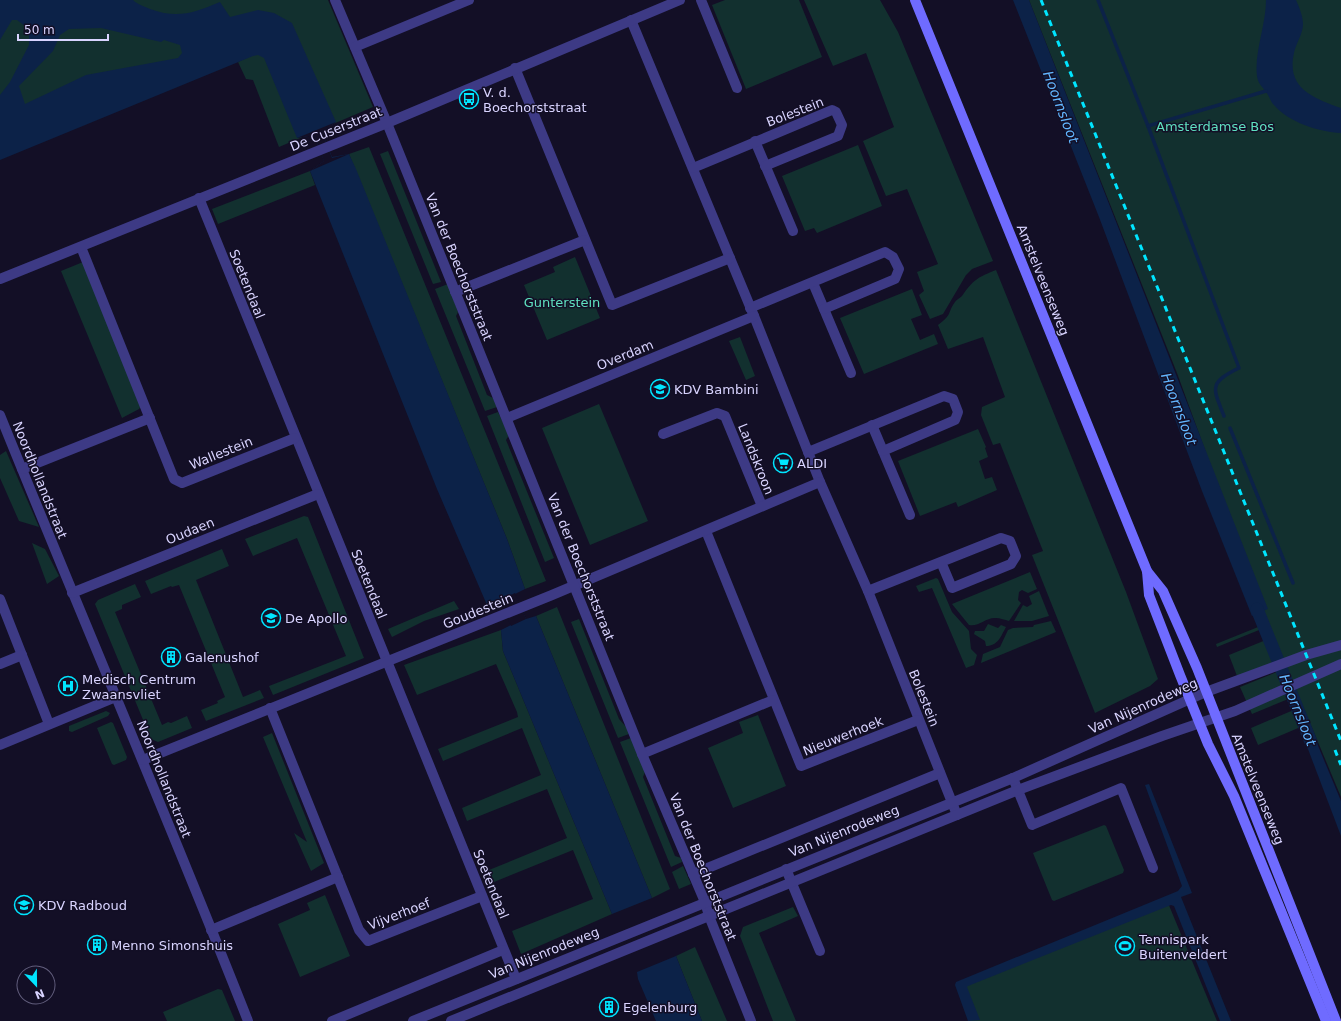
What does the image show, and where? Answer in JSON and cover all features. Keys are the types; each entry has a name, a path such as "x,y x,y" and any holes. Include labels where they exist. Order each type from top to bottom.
{"main road":[{"name":"Amstelveenseweg","path":"915,0 1147,570 1163,591 1217,718 1336,1021"},
{"name":"Amstelveenseweg","path":"1147,570 1149,595 1190,700 1208,744 1234,796 1326,1021"}],"street":[{"name":"Van der Boechorststraat","path":"335,0 387,123 575,585 642,754 705,902 709,916 751,1021"},
{"path":"355,47 469,0"},
{"name":"De Cuserstraat","path":"0,279 387,123 680,0"},
{"path":"701,0 737,88"},
{"name":"Bolestein","path":"631,20 730,258 820,482 868,591 957,815"},
{"path":"515,68 612,305 730,258"},
{"name":"Bolestein","path":"692,168 832,110 836,112 842,125 838,136 765,166"},
{"name":"Bolestein","path":"755,141 793,231"},
{"name":"Soetendaal","path":"199,198 295,438 516,979"},
{"path":"455,292 585,240"},
{"name":"Wallestein","path":"81,247 174,479 182,483 295,438"},
{"path":"752,312 885,252 893,257 899,269 896,279 824,309"},
{"path":"813,284 851,373"},
{"name":"Overdam","path":"507,418 752,312"},
{"path":"808,452 944,396 953,398 958,412 955,420 883,450"},
{"name":"Landskroon","path":"663,434 717,413 725,416 762,506"},
{"name":"Noordhollandstraat","path":"0,415 3,433 22,469 72,593 143,760 248,1021"},
{"path":"22,469 150,418"},
{"path":"872,426 910,515"},
{"name":"Goudestein","path":"143,760 552,595 820,482"},
{"name":"Oudaen","path":"72,593 318,494"},
{"name":"Nieuwerhoek","path":"706,530 773,700 801,766 918,720"},
{"path":"868,591 941,562 1002,538 1010,541 1016,556 1012,564 952,588 941,562"},
{"path":"0,599 50,724"},
{"name":"Van Nijenrodeweg","path":"413,1021 1013,778 1206,692 1341,645"},
{"path":"0,664 22,655"},
{"path":"451,1021 1018,790 1162,736 1217,718 1341,664"},
{"path":"0,744 116,697"},
{"path":"642,754 773,700"},
{"name":"Vijverhoef","path":"270,708 359,930 368,941 482,896"},
{"name":"Van Nijenrodeweg","path":"693,874 940,773"},
{"path":"1013,778 1029,826 1121,788 1153,868"},
{"path":"786,869 820,951"},
{"path":"211,930 338,877"},
{"name":"Van Nijenrodeweg","path":"332,1021 503,950"}],"green space":[{"path":"0,0 328,0 373,107 279,147 253,80 246,79 238,62 244,59 0,124"},
{"path":"725,0 799,0 822,57 746,89 712,5"},
{"path":"804,0 880,0 898,32 993,261 972,269 966,275 943,314 930,319 919,295 924,291 917,272 938,264 907,189 886,196 863,141 894,127 866,53 833,66"},
{"name":"Amsterdamse Bos","path":"1029,0 1341,0 1341,797 1310,723 1258,745 1251,728 1303,706 1298,695 1252,714 1240,687 1287,668 1283,659 1237,676 1229,655 1273,637 1269,626 1217,647 1216,644 1268,623 1177,373"},
{"path":"858,145 882,206 817,233 814,228 805,231 782,176"},
{"path":"369,147 546,581 525,589 507,539 349,154"},
{"path":"388,151 441,282 433,284 380,154"},
{"path":"310,171 315,185 218,224 212,209"},
{"name":"Gunterstein","path":"575,257 600,318 547,340 524,285 555,272 553,267"},
{"path":"83,262 143,403 139,409 122,418 61,271"},
{"path":"996,270 1126,592 1158,679 1150,686 1095,713 1032,555 1043,551 1000,443 993,445 981,415 982,407 1005,397 983,337 948,349 938,325 948,316 956,301 962,296 969,286 980,277"},
{"path":"448,284 458,312 456,316 487,395 493,398 497,407 485,411 435,289"},
{"path":"912,289 922,315 911,319 920,340 934,334 938,344 864,374 840,318"},
{"path":"740,337 755,376 746,380 729,341"},
{"path":"599,404 648,521 590,545 542,428"},
{"path":"498,412 509,435 506,440 554,558 545,562 487,416"},
{"path":"978,429 986,447 988,457 979,461 985,479 992,477 997,490 958,507 956,502 920,516 898,461"},
{"path":"6,451 39,527 19,521 0,478 0,455"},
{"path":"304,516 308,517 364,658 273,695 269,686 346,656 297,538 253,556 245,539"},
{"path":"32,543 45,549 59,576 47,584"},
{"path":"222,549 229,566 196,580 243,697 260,690 264,698 206,721 201,710 218,703 217,701 225,697 179,585 171,586 151,594 145,581"},
{"path":"1030,572 1037,589 1028,593 1022,590 1019,592 1018,600 1021,603 1009,621 999,618 992,618 976,625 969,625 952,604"},
{"path":"936,578 938,579 952,612 969,631 971,649 977,655 974,665 966,668 932,588 919,592 916,586"},
{"path":"135,584 141,597 122,605 122,609 115,612 162,725 187,716 192,728 158,742 151,739 95,604 98,600"},
{"path":"1039,591 1049,616 1032,621 1014,621 1023,605 1027,607 1032,604 1029,596"},
{"path":"454,601 459,609 424,621 392,637 388,629"},
{"path":"557,607 670,889 652,898 536,616"},
{"path":"579,619 619,719 627,728 629,734 618,738 571,622"},
{"path":"1051,621 1056,632 981,663 983,654 1000,647 1008,630 1013,628 1033,627 1034,625"},
{"path":"988,624 998,628 1001,625 1006,627 1001,637 996,642 990,646 986,646 985,641 974,634 975,631 984,631"},
{"path":"501,630 503,651 612,914 521,954 512,931 593,899 573,850 494,882 489,870 567,838 547,789 467,821 462,808 541,775 522,728 443,761 438,749 518,717 496,664 417,695 404,665"},
{"path":"106,711 110,713 108,716 72,732 69,731 69,726"},
{"path":"758,715 786,786 733,808 708,748 743,733 739,722"},
{"path":"111,722 113,723 127,757 126,760 114,765 112,764 97,728"},
{"path":"272,733 324,863 311,871 294,833 307,842 263,737"},
{"path":"631,738 645,772 643,777 675,856 681,858 682,862 671,867 620,742"},
{"path":"1104,825 1106,826 1124,870 1123,873 1054,901 1052,900 1033,853"},
{"path":"683,866 691,884 679,889 672,872"},
{"path":"325,895 350,956 300,977 278,924 310,910 307,903"},
{"name":"Tennispark Buitenveldert","path":"1168,903 1217,1021 970,1021 957,989"},
{"path":"793,907 798,916 759,933 796,1021 773,1021 740,936 743,927"},
{"path":"695,947 727,1021 702,1021 676,956"},
{"path":"218,989 222,990 235,1021 167,1021 163,1012"}],"water":[{"path":"0,0 133,0 150,9 169,14 193,12 220,2 230,17 258,10 274,13 292,23 336,122 322,132 332,157 349,154 356,169 507,539 525,589 515,594 526,619 536,616 652,898 612,914 503,651 501,630 511,625 500,600 487,605 437,489 310,171 324,161 314,135 297,138 264,58 258,55 253,56 0,160 0,95 10,82 29,45 29,29 17,20 12,20 0,40","holes":["101,28 161,42 164,40 180,45 182,53 178,58 86,75 25,104 19,86 53,51 60,35 69,29"]},
{"path":"1013,0 1029,0 1268,609 1263,611 1268,622 1258,626 1254,615 1252,616 1202,491 1099,217"},
{"path":"1266,0 1296,0 1302,15 1303,24 1294,53 1294,75 1304,90 1321,100 1341,108 1341,133 1323,131 1304,125 1287,116 1273,103 1259,83 1257,76 1257,58"},
{"path":"1309,724 1341,801 1341,836 1300,728"},
{"path":"1149,784 1192,893 1181,897 1231,1021 1220,1021 1174,906 1171,905 968,986 967,987 980,1020 968,1021 955,985 956,982 1178,891 1182,886 1145,785"},
{"path":"676,956 702,1021 656,1021 638,979 637,972"}],"pier":[{"path":"336,122 322,132 332,158 349,154 310,171 324,161 314,135 297,138"},
{"path":"515,593 526,619 511,626 500,600"}],"waterway":[{"path":"1098,0 1148,126 1239,368 1222,378 1216,387 1217,399 1224,416"},
{"path":"1148,126 1266,91"},
{"path":"1230,428 1293,583"},
{"name":"Hoornsloot","path":"1257,609 1311,742"}],"railway":[{"path":"1041,0 1341,741"},
{"path":"1335,750 1341,765"}],"place":[{"name":"V. d. Boechorststraat","path":"469,99"},
{"name":"KDV Bambini","path":"660,389"},
{"name":"ALDI","path":"783,463"},
{"name":"De Apollo","path":"271,618"},
{"name":"Galenushof","path":"171,657"},
{"name":"Medisch Centrum Zwaansvliet","path":"68,686"},
{"name":"KDV Radboud","path":"24,905"},
{"name":"Menno Simonshuis","path":"97,945"},
{"name":"Tennispark Buitenveldert","path":"1125,946"},
{"name":"Egelenburg","path":"609,1007"}]}
